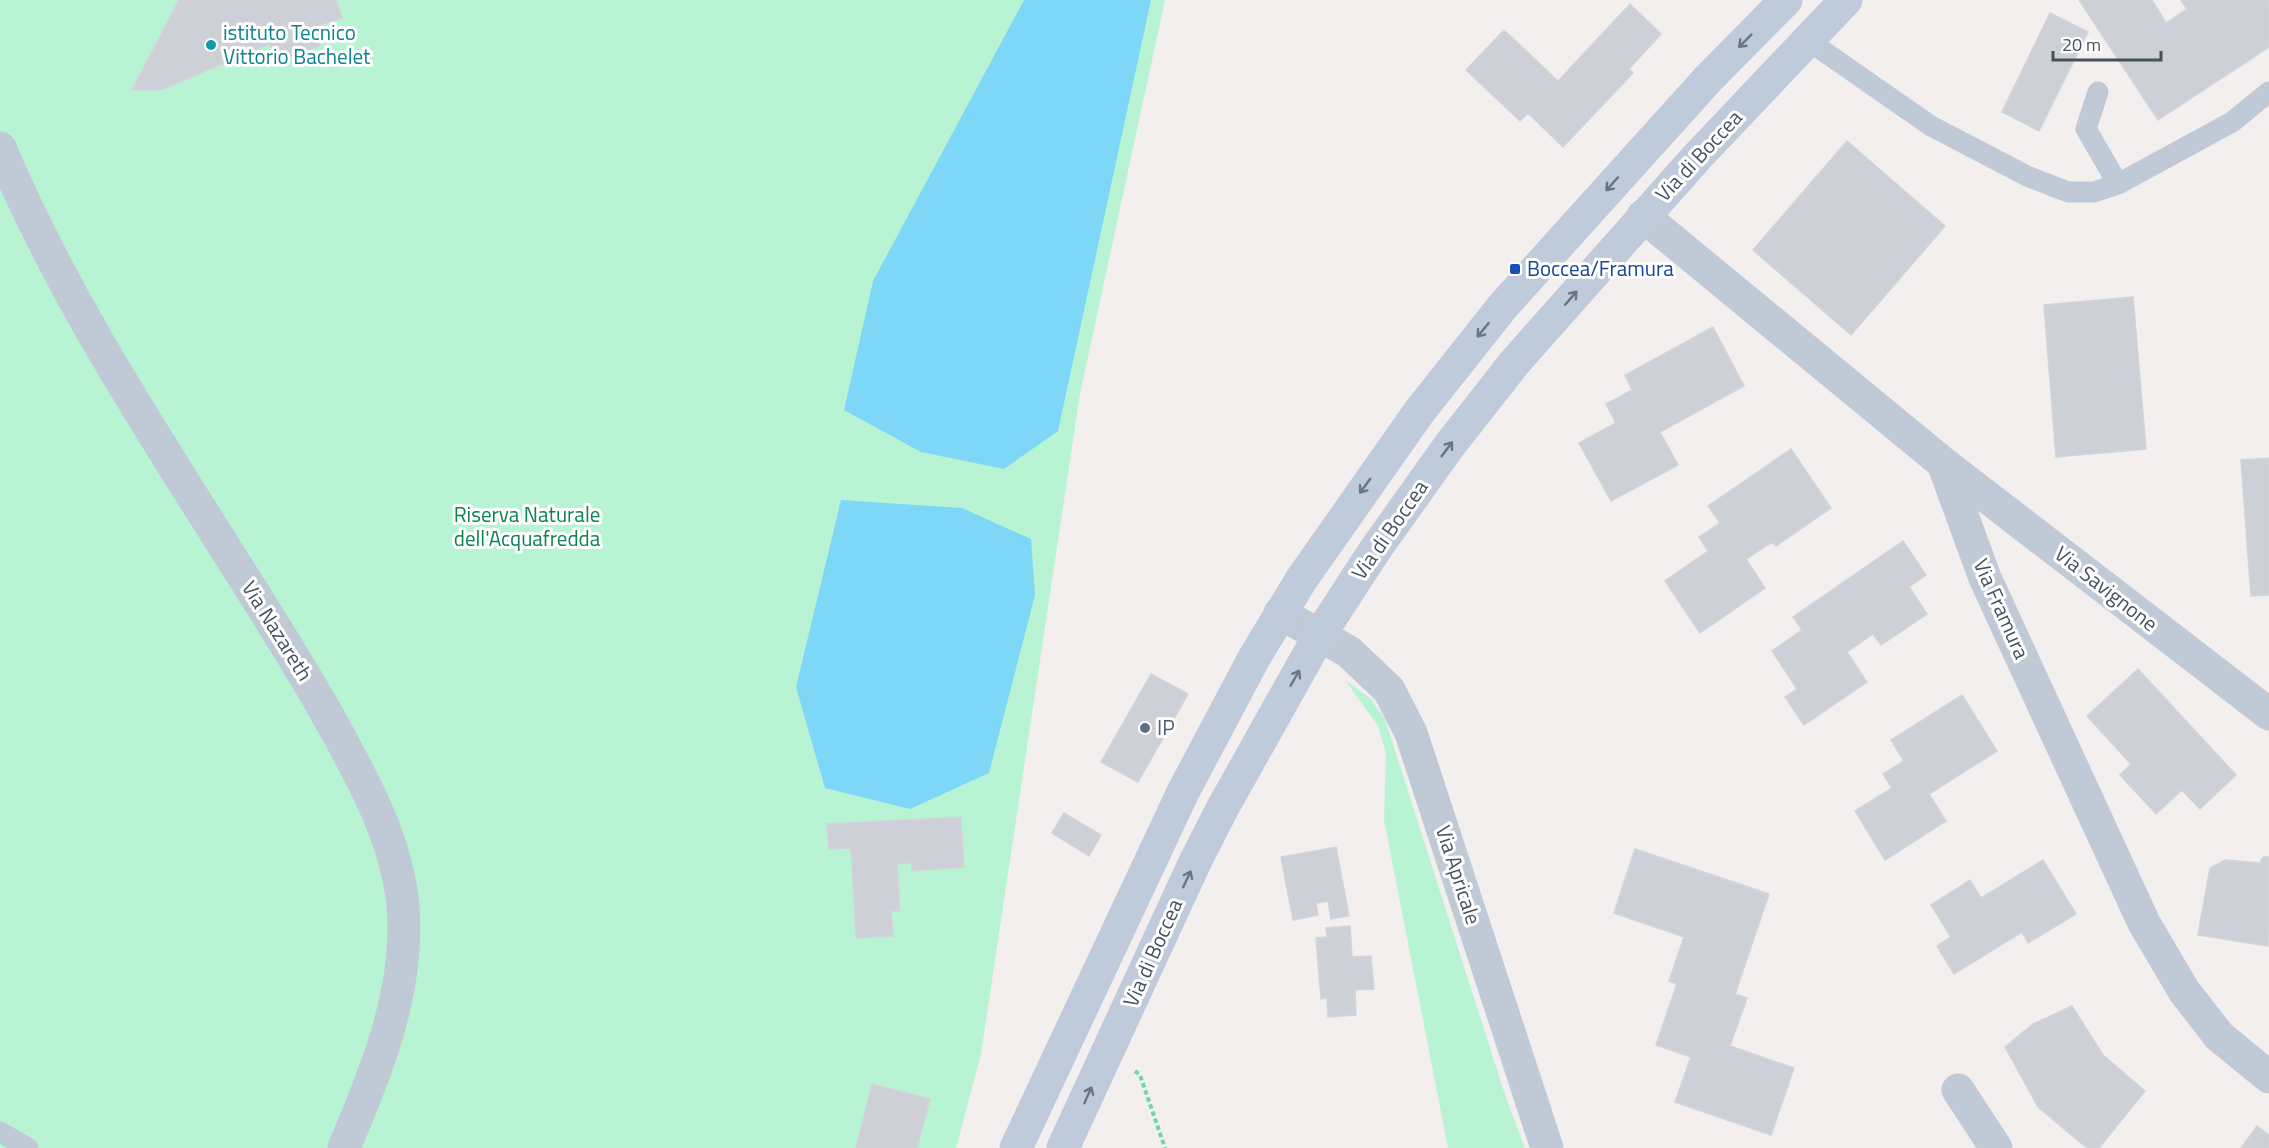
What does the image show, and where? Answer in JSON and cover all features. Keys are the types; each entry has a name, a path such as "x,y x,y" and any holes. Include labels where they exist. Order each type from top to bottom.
{"main road":[{"name":"Via di Boccea","path":"1016,1148 1183,792 1280,613 1392,450 1487,325 1692,96 1786,0"},
{"name":"Via di Boccea","path":"1064,1148 1195,862 1319,636 1375,550 1475,411 1515,362 1643,216 1806,39 1846,0"}],"street":[{"name":"Via Nazareth","path":"0,148 32,222 84,318 310,684 357,767 387,833 403,903 402,962 388,1033 371,1083 344,1148"},
{"path":"1643,216 1943,463"},
{"name":"Via Savignone","path":"1943,463 2269,714"},
{"name":"Via Framura","path":"1943,463 1985,578 2144,923 2184,991 2218,1036 2269,1077"},
{"name":"Via Apricale","path":"1280,613 1349,652 1389,690 1411,733 1547,1148"},
{"path":"1958,1090 1996,1148"}],"lane":[{"path":"1806,39 1931,126 2027,176 2068,192 2094,192 2118,184 2232,122 2269,92"},
{"path":"2098,92 2086,129 2118,184"},
{"path":"0,1132 28,1148"}],"path":[{"path":"1108,1050 1140,1075 1165,1148"}],"green space":[{"name":"Riserva Naturale dell'Acquafredda","path":"0,0 1165,0 1080,394 981,1054 956,1148 0,1148"},
{"path":"1345,680 1370,698 1385,719 1505,1095 1525,1148 1448,1148 1384,820 1386,754 1378,726"}],"water":[{"path":"1024,0 1151,0 1058,431 1004,469 921,452 844,410 873,281"},
{"path":"841,500 962,508 1031,539 1035,595 989,773 910,809 825,788 796,687"}],"building":[{"name":"istituto Tecnico Vittorio Bachelet","path":"179,0 336,0 342,18 314,27 320,46 281,59 269,44 161,90 132,90"},
{"path":"2079,0 2152,0 2166,23 2187,9 2181,0 2269,0 2269,47 2158,120"},
{"path":"1630,4 1661,34 1629,69 1633,73 1563,147 1528,113 1520,121 1466,70 1504,30 1558,81"},
{"path":"2050,13 2088,32 2039,131 2002,112"},
{"path":"1847,141 1945,226 1851,335 1753,250"},
{"path":"2133,297 2146,449 2056,457 2044,305"},
{"path":"1713,327 1744,386 1660,432 1678,465 1611,501 1579,443 1616,423 1606,404 1632,390 1625,375"},
{"path":"1791,449 1831,508 1776,546 1772,542 1746,559 1765,588 1700,633 1665,581 1708,551 1699,537 1720,523 1708,506"},
{"path":"2269,458 2269,595 2251,596 2241,460"},
{"path":"1903,541 1926,575 1909,587 1927,614 1881,645 1873,634 1847,652 1867,682 1804,725 1785,697 1797,689 1772,651 1802,630 1793,617"},
{"path":"2138,669 2236,775 2200,809 2182,790 2156,814 2120,775 2131,764 2087,716"},
{"name":"IP","path":"1151,674 1188,694 1138,782 1101,762"},
{"path":"1962,695 1997,751 1929,794 1946,821 1885,860 1855,811 1892,788 1883,774 1904,761 1891,740"},
{"path":"1064,813 1101,835 1089,856 1052,833"},
{"path":"961,817 964,867 912,871 912,863 897,864 900,911 891,911 893,936 856,938 851,848 829,849 827,824"},
{"path":"1336,847 1349,916 1331,919 1328,901 1316,903 1318,915 1293,920 1281,857"},
{"path":"1635,849 1769,894 1735,994 1747,998 1730,1046 1794,1068 1771,1135 1675,1102 1691,1057 1656,1045 1677,984 1669,981 1684,937 1614,913"},
{"path":"2263,857 2269,857 2268,946 2198,935 2210,868 2225,860 2260,863"},
{"path":"2043,860 2076,914 2028,943 2022,932 1954,974 1937,946 1951,937 1931,905 1970,880 1981,898"},
{"path":"1350,926 1352,957 1371,956 1374,989 1355,990 1356,1015 1328,1017 1327,998 1321,999 1316,938 1327,937 1326,928"},
{"path":"2072,1006 2103,1055 2145,1091 2099,1148 2087,1148 2038,1107 2005,1047 2033,1024"},
{"path":"872,1084 930,1099 917,1148 856,1148"},
{"path":"2257,1126 2269,1135 2269,1148 2241,1148"}],"place":[{"name":"istituto Tecnico Vittorio Bachelet","path":"211,45"},
{"name":"Boccea/Framura","path":"1515,269"},
{"name":"IP","path":"1145,728"}]}
